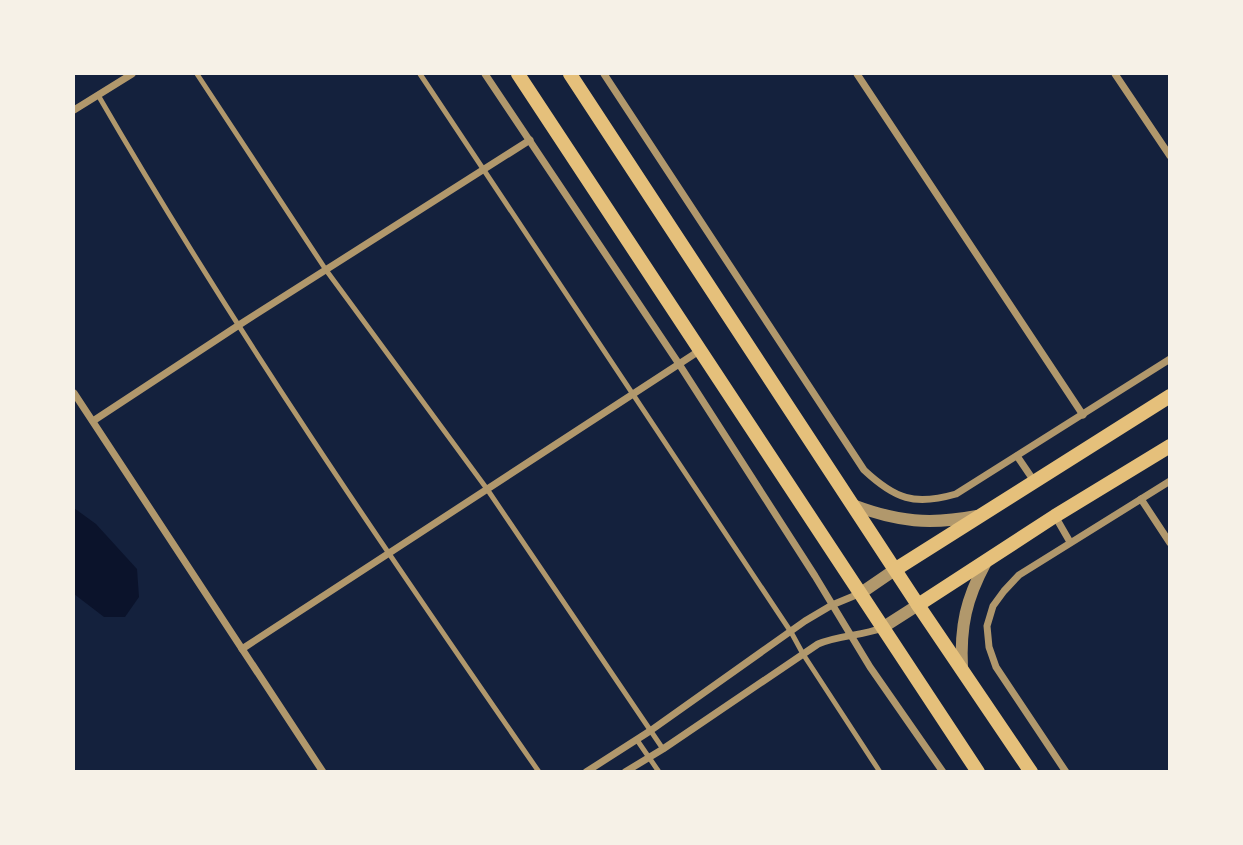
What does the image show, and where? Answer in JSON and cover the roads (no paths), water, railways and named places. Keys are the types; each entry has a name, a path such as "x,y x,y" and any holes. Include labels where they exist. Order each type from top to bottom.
{"main road":[{"path":"518,74 978,772"},
{"path":"570,74 918,605 1031,772"},
{"path":"895,569 1170,396"},
{"path":"918,605 1055,516 1170,446"}],"street":[{"path":"74,110 132,74"},
{"path":"485,74 679,364 851,636 943,772"},
{"path":"604,74 864,470 893,494 908,500 936,500 956,494 1170,359"},
{"path":"857,74 1083,415"},
{"path":"1115,74 1170,156"},
{"path":"93,421 530,140"},
{"path":"242,649 699,351"},
{"path":"74,393 323,772"},
{"path":"1017,456 1034,481"},
{"path":"1066,772 996,667 989,647 987,626 993,606 1019,575 1170,481"},
{"path":"1141,499 1170,543"},
{"path":"853,505 883,516 914,522 946,522 977,516"},
{"path":"1055,516 1070,542"},
{"path":"962,668 964,613 986,562"},
{"path":"586,772 650,731 805,621 832,605 861,593 895,569"},
{"path":"625,772 803,654 830,639 883,628 918,605"}],"lane":[{"path":"197,74 326,270 487,489 663,749"},
{"path":"419,74 791,632 880,772"},
{"path":"99,94 239,325 388,554 539,772"},
{"path":"636,740 659,772"}],"water":[{"path":"74,508 96,524 137,569 139,597 125,617 104,617 74,594"}]}
